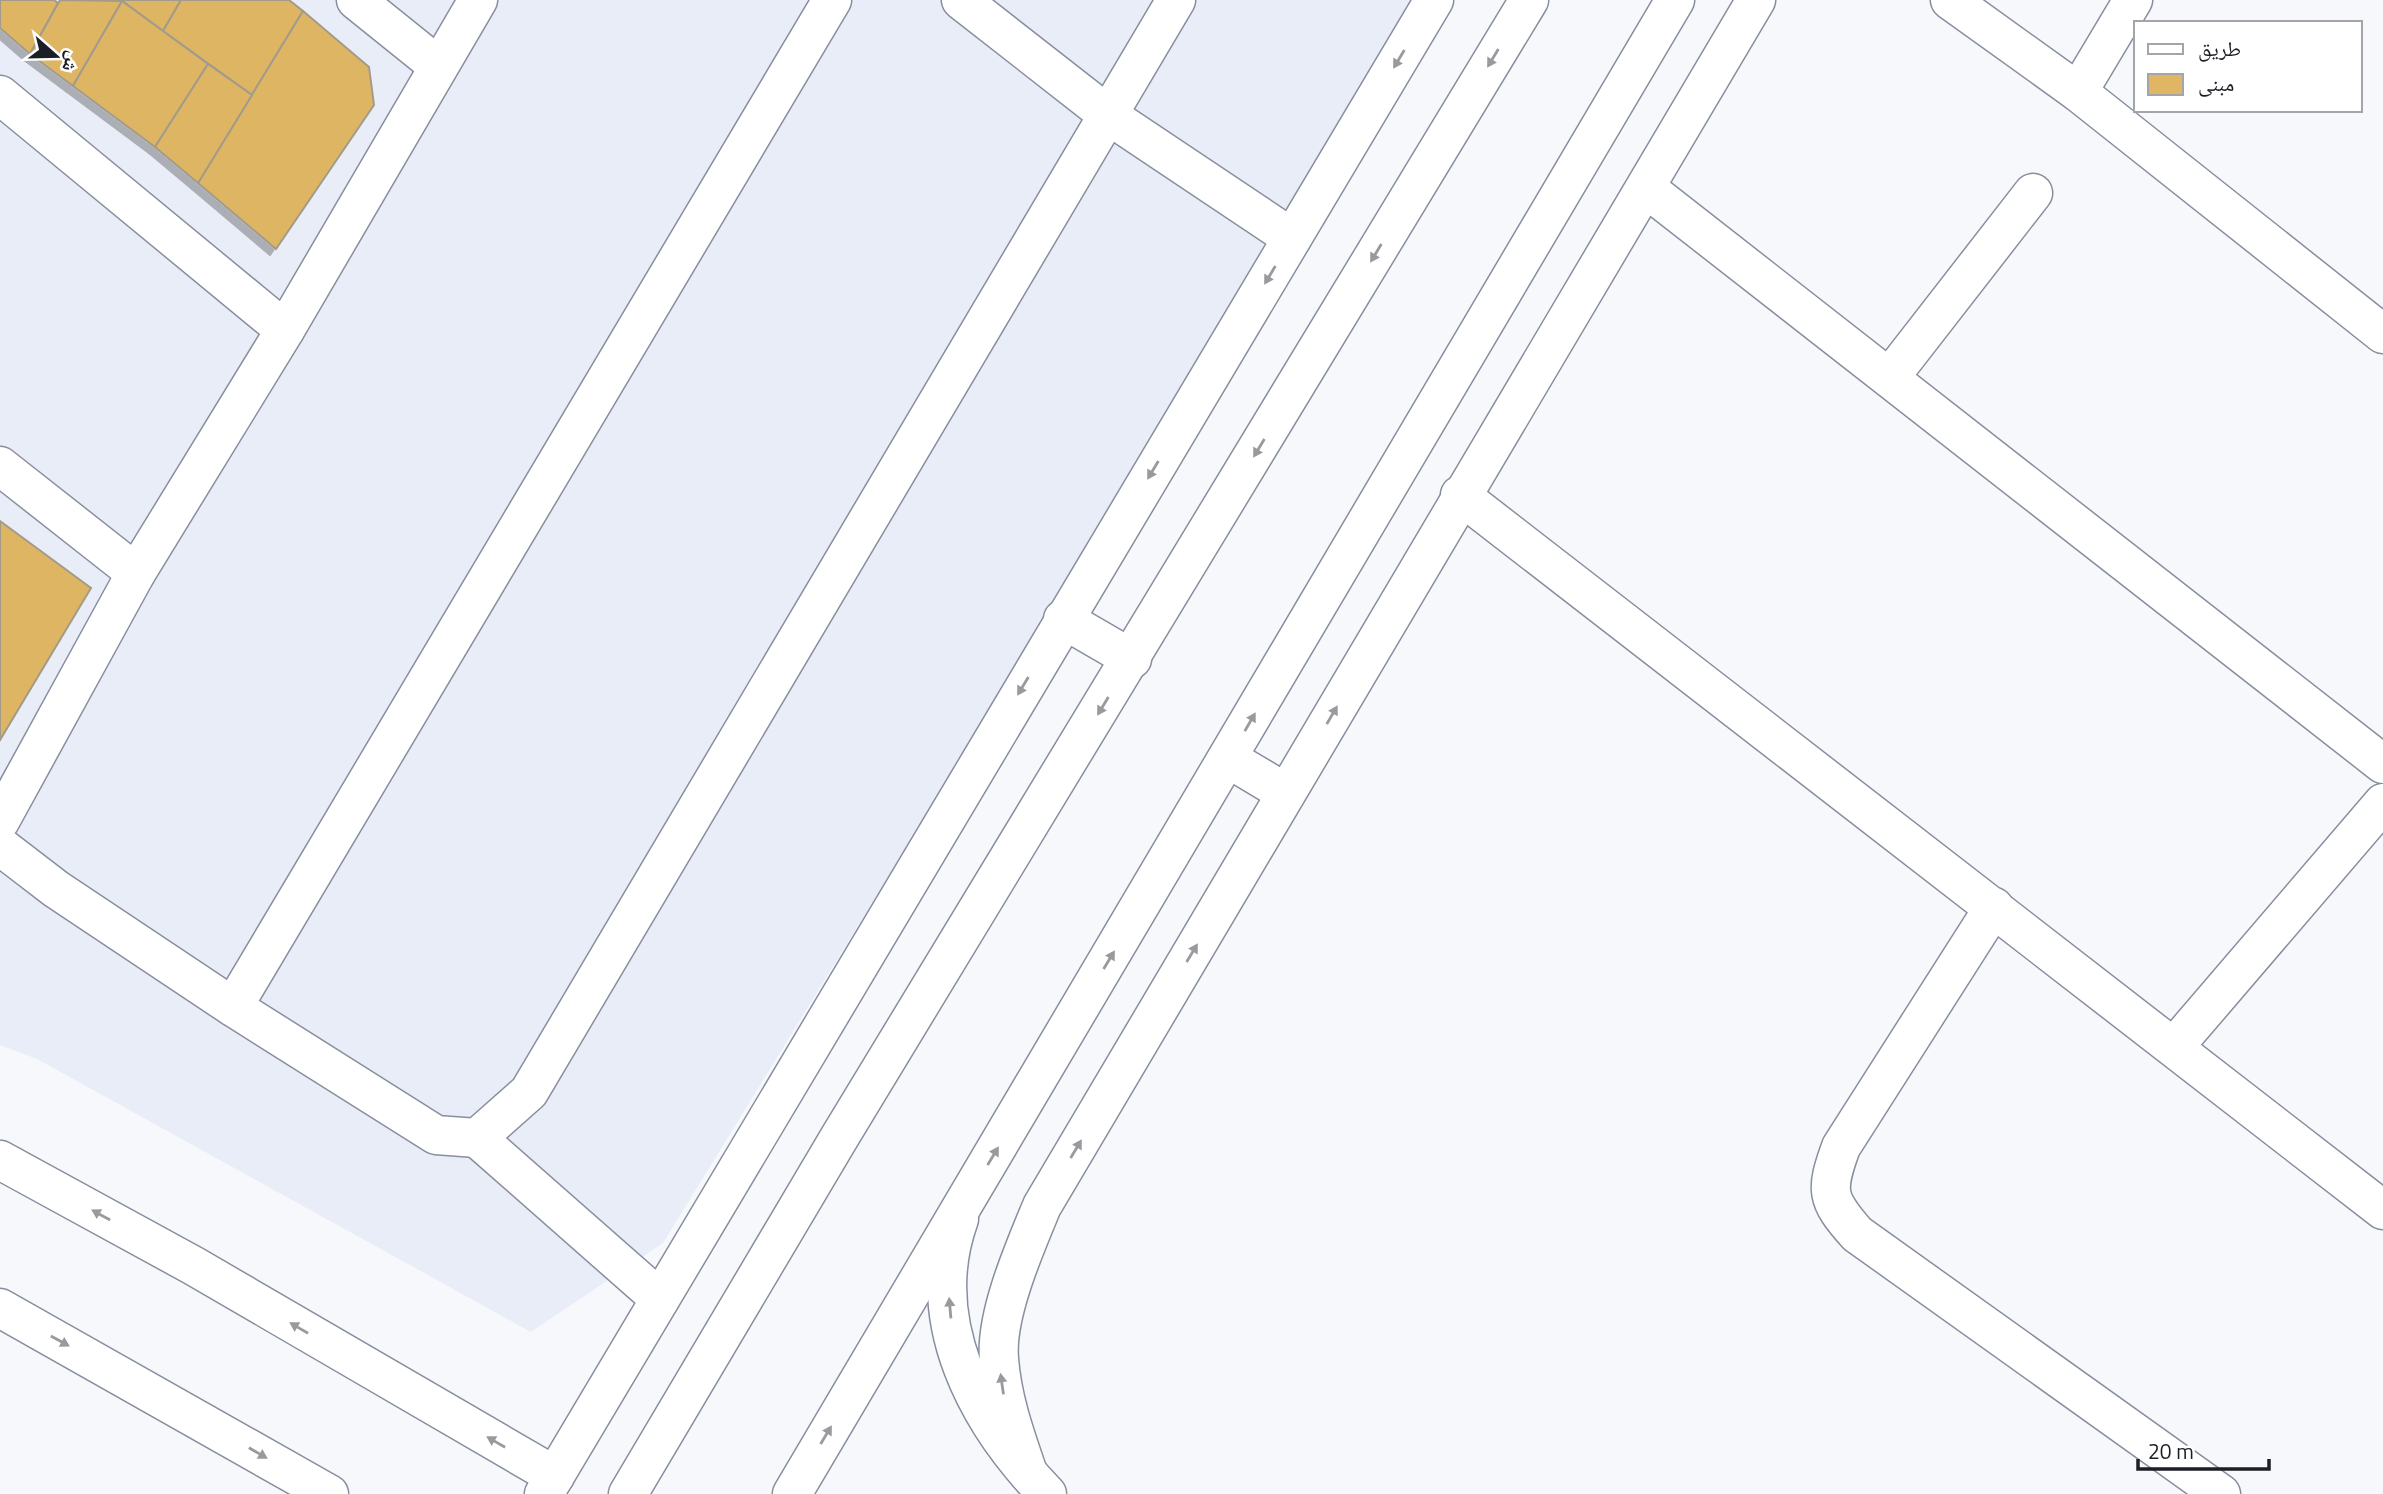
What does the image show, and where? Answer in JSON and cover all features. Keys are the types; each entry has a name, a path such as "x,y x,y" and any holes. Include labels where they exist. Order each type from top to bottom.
{"main road":[{"path":"356,0 438,66"},
{"path":"0,821 136,573 285,330 478,0"},
{"path":"233,1007 832,0"},
{"path":"961,0 1108,115 1292,238"},
{"path":"477,1138 529,1093 1176,0"},
{"path":"0,1160 194,1266 549,1485 1434,0"},
{"path":"628,1494 839,1138 1132,659 1528,0"},
{"path":"792,1494 1229,759 1675,0"},
{"path":"1038,1483 1006,1408 998,1356 1007,1303 1023,1252 1042,1206 1460,495 1756,0"},
{"path":"1950,0 2078,92 2380,325"},
{"path":"2078,92 2133,0"},
{"path":"0,95 285,330"},
{"path":"1646,188 2383,764"},
{"path":"1891,377 2033,193"},
{"path":"0,466 136,573"},
{"path":"1460,495 2383,1210"},
{"path":"1063,619 1132,659"},
{"path":"1229,759 1286,793"},
{"path":"2174,1047 2383,803"},
{"path":"0,846 55,889 233,1007 436,1135 477,1138 660,1299"},
{"path":"1994,907 1841,1147 1830,1177 1833,1208 1857,1234 2201,1488"},
{"path":"966,1200 952,1239 947,1274 955,1352 974,1396 994,1430 1038,1483"},
{"path":"0,1308 329,1494"}],"shaded area":[{"path":"0,0 1427,0 663,1243 531,1332 37,1059 0,1045"}],"building":[{"path":"0,0 54,0 58,3 30,54 0,28"},
{"path":"60,0 122,1 73,86 30,54"},
{"path":"121,0 181,0 163,31"},
{"path":"181,0 289,0 303,11 252,95 163,31"},
{"path":"122,1 208,64 155,147 73,86"},
{"path":"303,11 369,67 374,105 276,249 198,183"},
{"path":"208,64 252,95 198,183 155,147"},
{"path":"0,521 91,588 0,740"}]}
